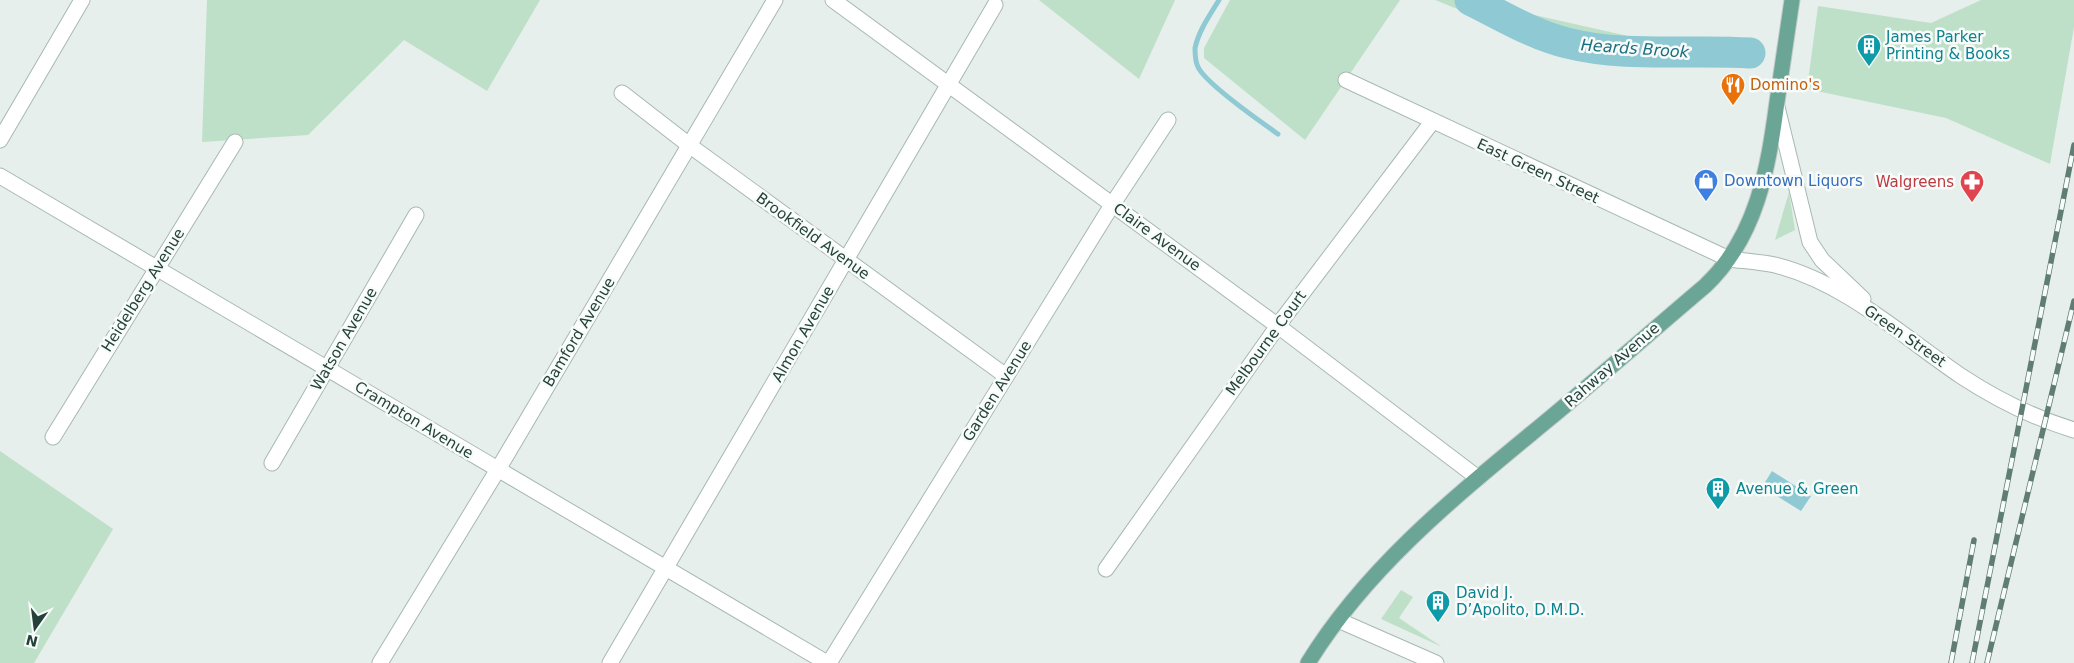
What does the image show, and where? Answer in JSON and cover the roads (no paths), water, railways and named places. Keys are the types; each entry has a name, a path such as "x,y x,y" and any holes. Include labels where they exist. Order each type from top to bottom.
{"main road":[{"name":"Rahway Avenue","path":"1308,663 1325,634 1403,545 1478,478 1706,286 1730,259 1750,221 1760,193 1772,146 1792,0"}],"street":[{"path":"0,140 82,0"},
{"name":"Bamford Avenue","path":"380,663 775,0"},
{"name":"Claire Avenue","path":"833,0 1278,326 1478,478"},
{"name":"Almon Avenue","path":"610,663 667,569 995,4"},
{"name":"East Green Street","path":"1346,80 1432,122 1730,259"},
{"name":"Brookfield Avenue","path":"622,93 689,145 1006,376"},
{"path":"1777,106 1810,242 1830,269 1891,325"},
{"name":"Garden Avenue","path":"828,663 1112,205 1168,120"},
{"name":"Melbourne Court","path":"1106,569 1278,326 1432,122"},
{"name":"Heidelberg Avenue","path":"53,437 235,142"},
{"name":"Crampton Avenue","path":"0,176 828,663"},
{"name":"Watson Avenue","path":"272,464 416,215"},
{"name":"Green Street","path":"1730,259 1775,266 1807,277 1841,293 1891,325 1961,376 1991,394 2032,415 2074,430"},
{"path":"1338,620 1436,663"}],"water":[{"path":"1772,471 1811,496 1801,511 1762,487"}],"waterway":[{"path":"1219,0 1197,41 1195,50 1198,67 1222,93 1278,134"},
{"name":"Heards Brook","path":"1470,0 1542,35 1589,48 1635,52 1750,53"}],"railway":[{"path":"1972,663 2074,145"},
{"path":"1987,663 2074,301"},
{"path":"1951,663 1974,540"}],"place":[{"name":"James Parker Printing & Books","path":"1869,67"},
{"name":"Domino's","path":"1733,106"},
{"name":"Downtown Liquors","path":"1706,202"},
{"name":"Walgreens","path":"1972,203"},
{"name":"Avenue & Green","path":"1718,510"},
{"name":"David J. D’Apolito, D.M.D.","path":"1438,623"}]}
